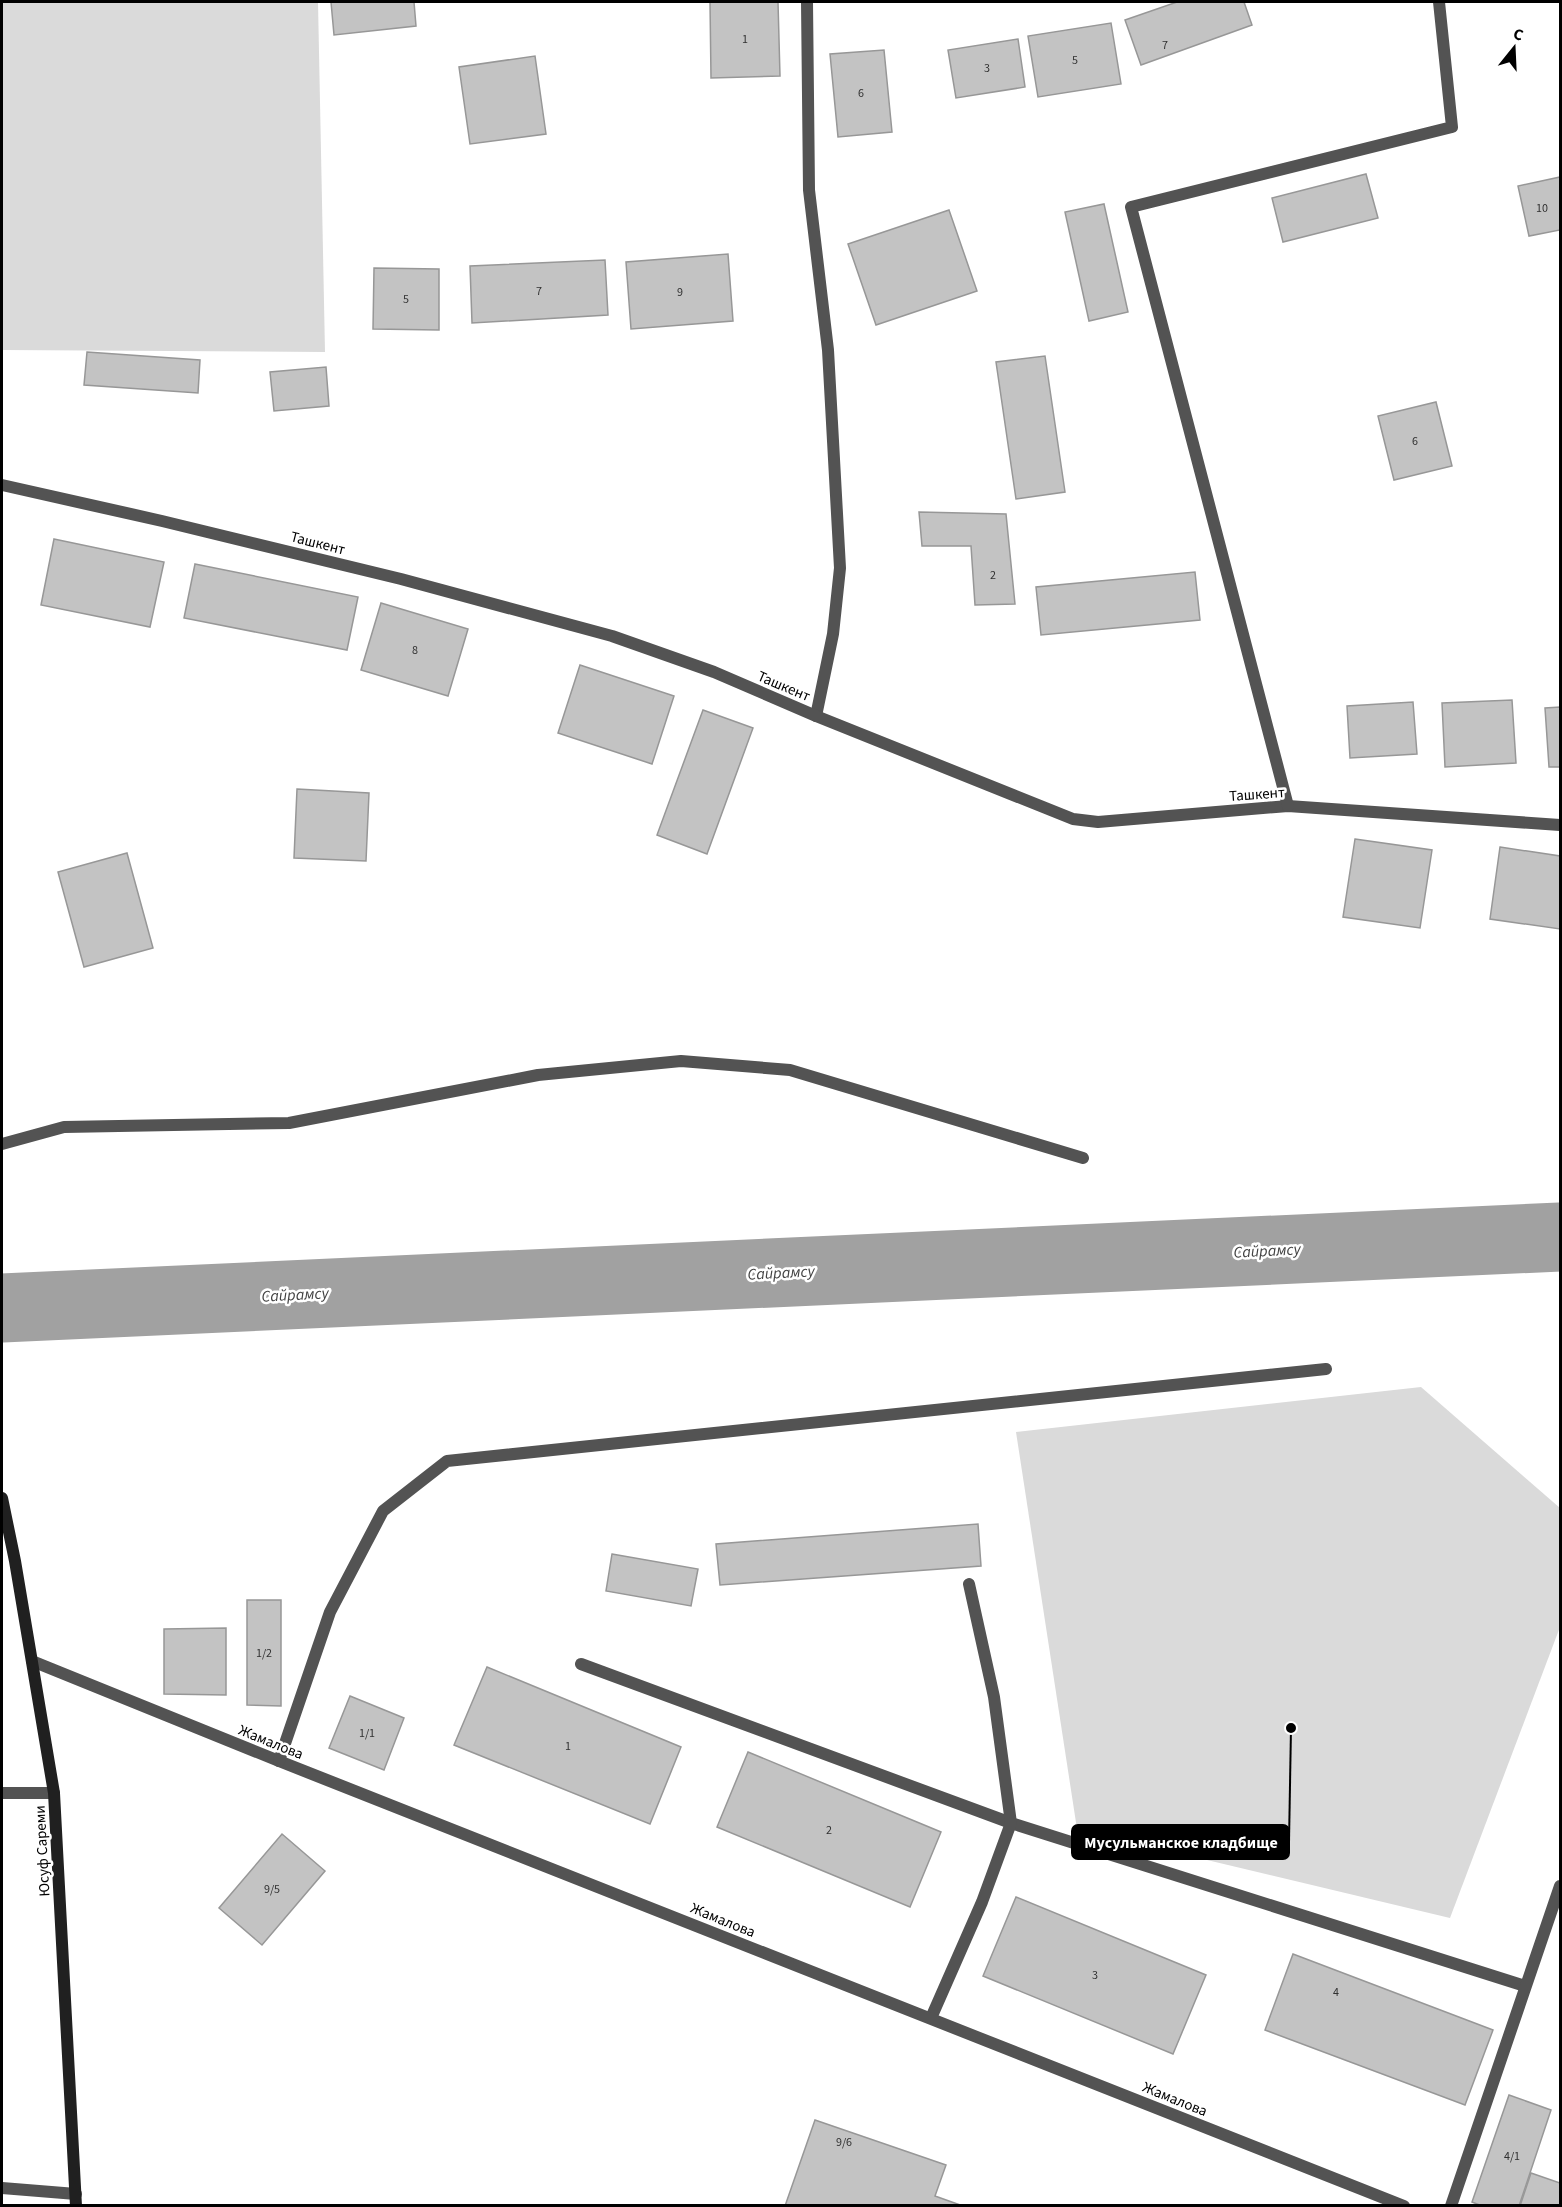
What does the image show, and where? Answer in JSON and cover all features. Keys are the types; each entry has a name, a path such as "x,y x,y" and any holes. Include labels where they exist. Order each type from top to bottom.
{"main road":[{"name":"Юсуф Сареми","path":"2,1498 15,1561 54,1793 76,2200"}],"street":[{"path":"807,2 808,190 828,350 840,568 833,634 816,716"},
{"path":"1288,806 1131,207 1452,127 1439,2"},
{"name":"Ташкент","path":"2,485 162,520 389,576 612,636 714,672 816,716 1073,819 1098,822 1288,806 1560,825"},
{"path":"2,1144 64,1127 289,1123 538,1075 681,1061 790,1070 1083,1158"},
{"path":"279,1761 330,1612 383,1511 447,1461 1326,1369"},
{"path":"931,2018 982,1902 1011,1823 994,1696 969,1584"},
{"name":"Жамалова","path":"32,1661 279,1761 1404,2205"},
{"path":"581,1664 1011,1823 1525,1986"},
{"path":"2,1793 54,1793"},
{"path":"1451,2205 1560,1886"},
{"path":"2,2188 76,2200"}],"shaded area":[{"path":"2,2 318,2 325,352 2,350"},
{"path":"1421,1387 1560,1508 1560,1627 1450,1918 1077,1829 1016,1432"}],"building":[{"path":"331,2 414,2 416,26 334,35"},
{"path":"710,2 778,2 780,76 711,78"},
{"path":"1177,2 1244,2 1252,25 1141,65 1125,20"},
{"path":"1111,23 1121,84 1038,97 1028,36"},
{"path":"1018,39 1025,87 956,98 948,50"},
{"path":"884,50 892,132 838,137 830,54"},
{"path":"535,56 546,134 470,144 459,67"},
{"path":"1366,174 1378,218 1283,242 1272,198"},
{"path":"1560,177 1560,230 1529,236 1518,186"},
{"path":"1104,204 1128,312 1089,321 1065,212"},
{"path":"949,210 977,291 876,325 848,244"},
{"path":"728,254 733,321 631,329 626,262"},
{"path":"605,260 608,315 472,323 470,266"},
{"path":"374,268 439,269 439,330 373,329"},
{"path":"87,352 200,360 198,393 84,385"},
{"path":"1045,356 1065,492 1016,499 996,362"},
{"path":"326,367 329,406 274,411 270,372"},
{"path":"1436,402 1452,466 1394,480 1378,416"},
{"path":"919,512 1006,514 1015,604 975,605 971,546 922,546"},
{"path":"54,539 164,562 150,627 41,605"},
{"path":"195,564 358,597 347,650 184,618"},
{"path":"1195,572 1200,620 1041,635 1036,587"},
{"path":"381,603 468,629 448,696 361,670"},
{"path":"580,665 674,696 652,764 558,733"},
{"path":"1512,700 1516,763 1445,767 1442,703"},
{"path":"1413,702 1417,754 1350,758 1347,706"},
{"path":"1560,707 1560,767 1549,767 1545,708"},
{"path":"703,710 753,728 707,854 657,835"},
{"path":"297,789 369,793 366,861 294,858"},
{"path":"1355,839 1432,850 1420,928 1343,917"},
{"path":"1500,847 1560,856 1560,929 1490,919"},
{"path":"127,853 153,948 84,967 58,872"},
{"path":"978,1524 981,1566 720,1585 716,1544"},
{"path":"612,1554 698,1569 691,1606 606,1591"},
{"path":"247,1600 281,1600 281,1706 247,1705"},
{"path":"226,1628 226,1695 164,1694 164,1629"},
{"path":"487,1667 681,1747 650,1824 454,1745"},
{"path":"350,1696 404,1718 384,1770 329,1748"},
{"path":"748,1752 941,1832 910,1907 717,1827"},
{"path":"282,1834 325,1871 262,1945 219,1908"},
{"path":"1016,1897 1206,1975 1173,2054 983,1976"},
{"path":"1293,1954 1493,2030 1465,2105 1265,2030"},
{"path":"1509,2095 1551,2110 1519,2206 1482,2206 1472,2202"},
{"path":"815,2120 946,2165 935,2196 963,2206 785,2206"},
{"path":"1531,2173 1560,2183 1560,2206 1520,2206"}],"waterway":[{"name":"Сайрамсу","path":"2,1308 1560,1237"}],"place":[{"name":"Мусульманское кладбище","path":"1291,1728"}]}
